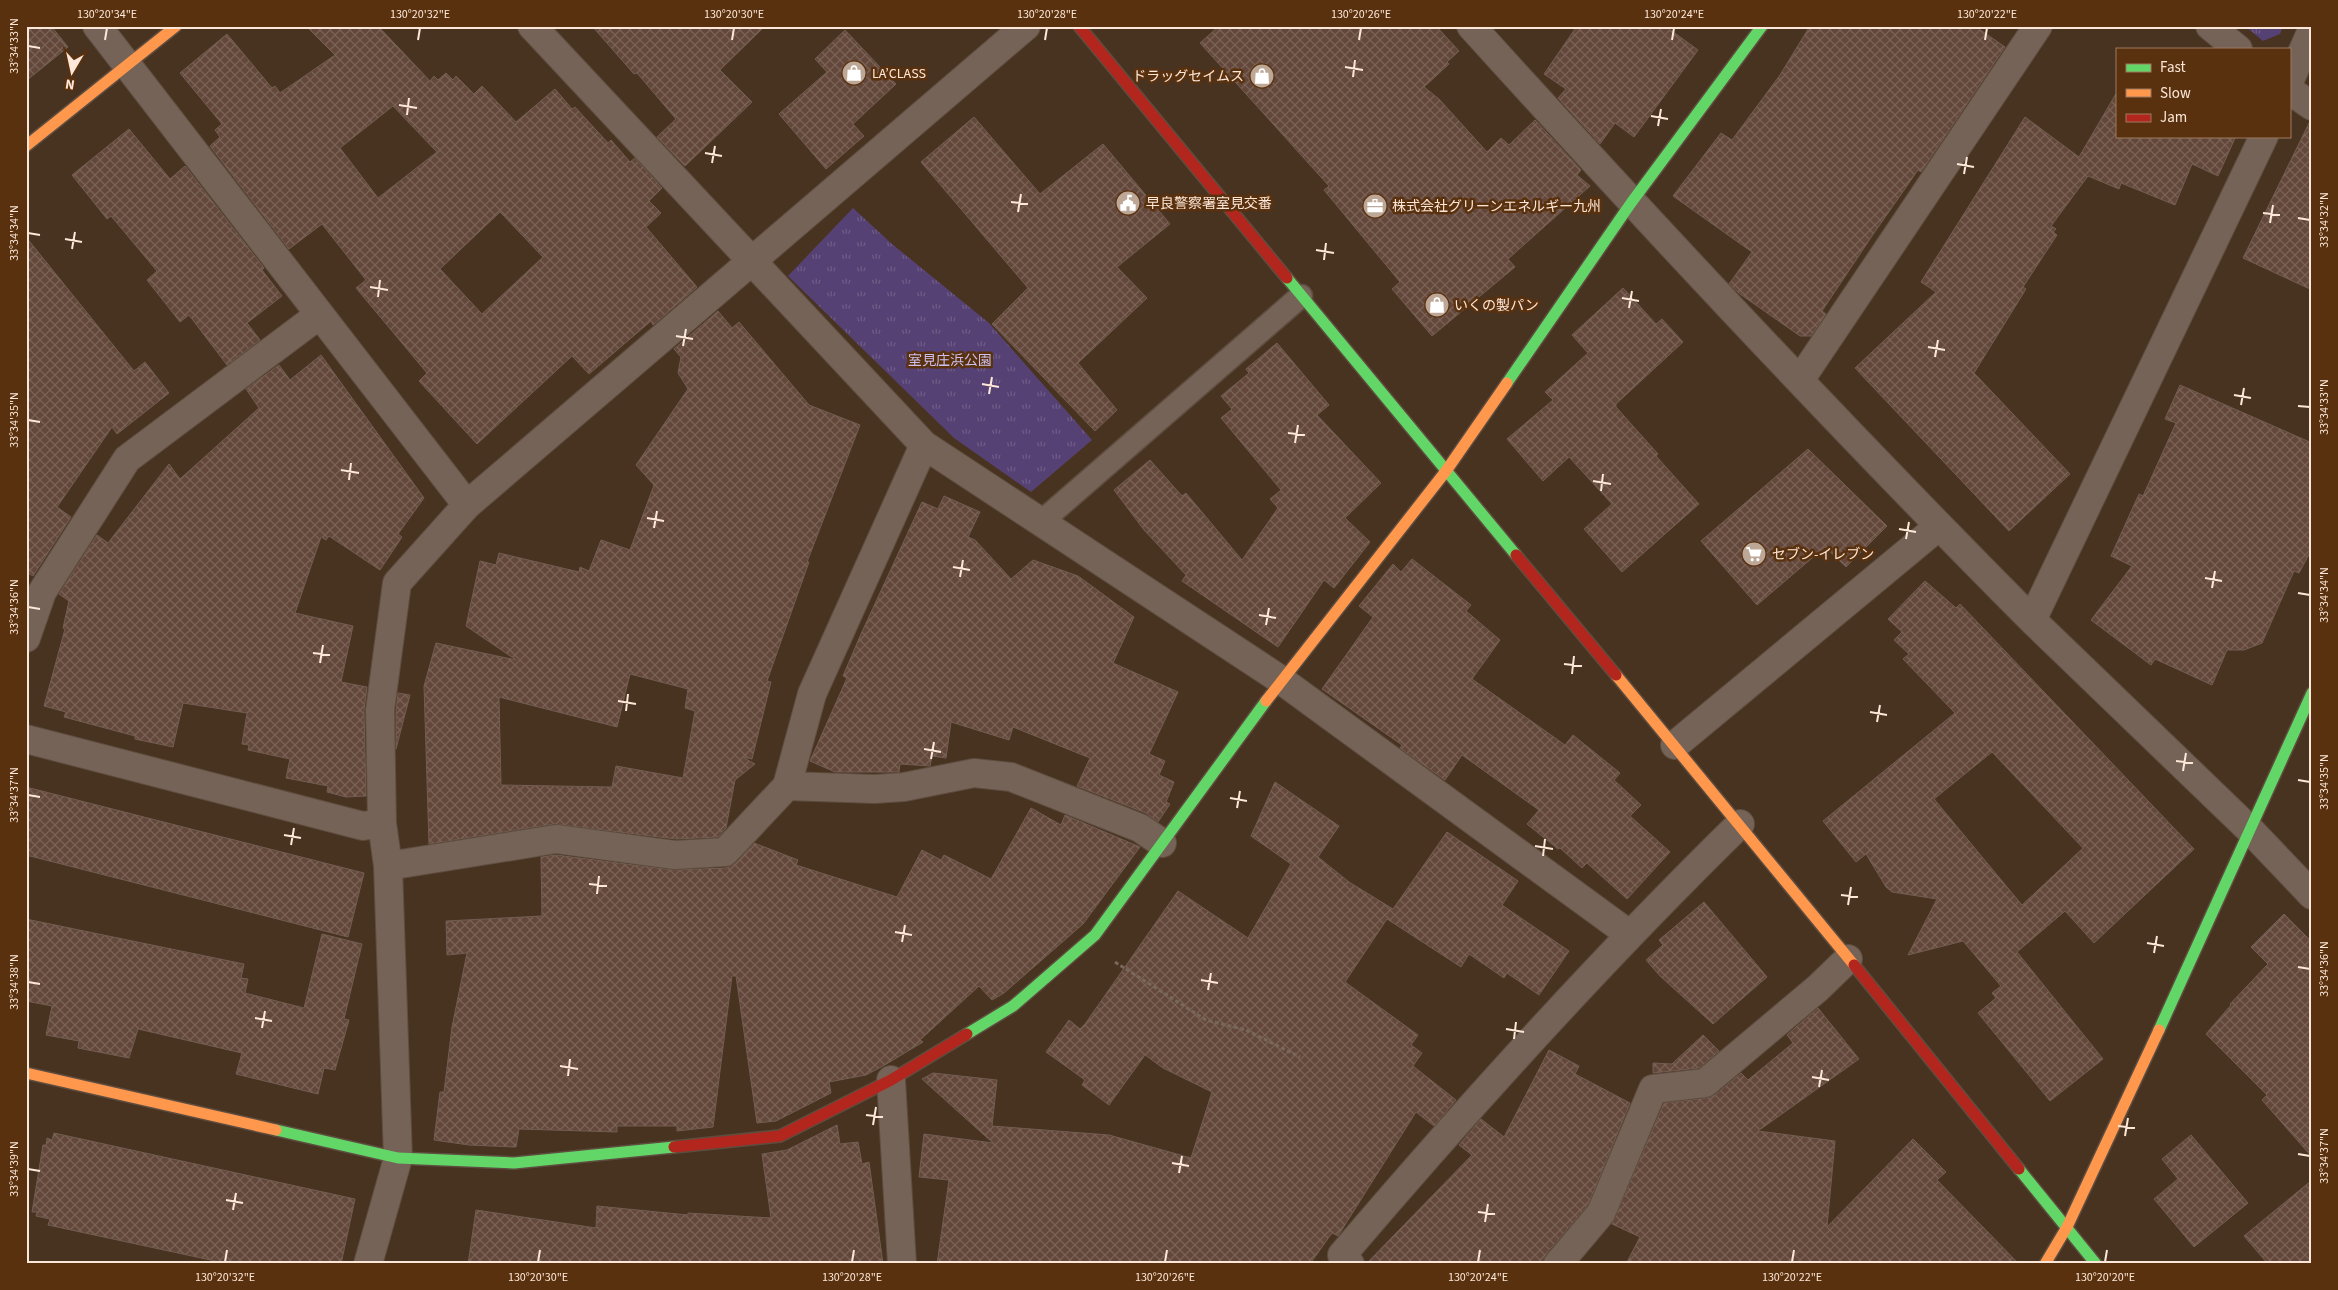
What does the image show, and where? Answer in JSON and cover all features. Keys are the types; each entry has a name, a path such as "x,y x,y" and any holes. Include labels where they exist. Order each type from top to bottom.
{"street":[{"path":"97,26 467,505"},
{"path":"26,146 176,26"},
{"path":"532,26 924,445 1281,680 1628,934"},
{"path":"368,1264 398,1158 388,866 382,823 380,710 397,583 467,505 1026,26"},
{"path":"1079,26 1740,824 2096,1264"},
{"path":"1471,26 1631,203 1939,526 2032,620 2251,830 2312,894"},
{"path":"26,1073 398,1158 514,1162 780,1136 891,1080 1014,1006 1095,935 1281,680 1446,471 1631,203 1762,26"},
{"path":"1800,380 2038,26"},
{"path":"2210,26 2237,48"},
{"path":"2290,80 2312,30"},
{"path":"2290,91 2312,106"},
{"path":"2032,620 2263,138"},
{"path":"26,638 42,592 127,459 319,315"},
{"path":"388,866 556,839 675,855 726,852 787,786 812,694 924,445"},
{"path":"1675,745 1939,526"},
{"path":"2044,1264 2067,1227 2251,830 2312,692"},
{"path":"26,739 363,826 382,823"},
{"path":"787,786 875,789 904,787 974,773 1011,777 1140,828 1162,843"},
{"path":"1342,1261 1456,1122 1628,934 1740,824"},
{"path":"1558,1264 1601,1213 1652,1089 1705,1083 1818,988 1848,959"},
{"path":"891,1080 902,1264"}],"lane":[{"path":"1041,522 1301,296"}],"path":[{"path":"1084,944 1206,1020 1246,1030 1300,1057"}],"green space":[{"path":"2245,26 2283,26 2280,34 2263,41"},
{"name":"室見庄浜公園","path":"853,208 892,244 989,323 1092,440 1031,492 954,438 788,276"}],"building":[{"path":"26,26 51,26 68,47 26,81"},
{"path":"306,26 378,26 430,81 434,76 438,80 446,73 453,80 456,76 474,94 482,86 516,122 555,89 572,109 575,107 608,143 611,140 630,162 635,158 662,188 649,201 661,213 646,227 697,287 653,325 651,321 589,374 572,356 477,444 419,381 427,373 356,288 366,280 322,224 289,249 210,146 220,137 215,130 222,124 180,73 227,34 272,88 275,86 280,93 335,55","holes":["393,106 437,152 378,198 340,148","500,212 543,257 482,314 440,269"]},
{"path":"592,26 765,26 720,70 752,102 685,166 657,137 676,119 637,73 634,74"},
{"path":"1219,26 1436,26 1459,51 1447,62 1449,64 1424,87 1439,99 1487,152 1501,138 1509,145 1535,120 1581,170 1577,175 1590,186 1508,259 1515,267 1432,336 1392,289 1400,282 1324,190 1329,186 1200,43"},
{"path":"1577,26 1665,26 1698,50 1634,137 1615,123 1600,144 1558,98 1566,89 1544,74"},
{"path":"1810,26 1975,26 2005,47 1921,172 1918,170 1872,236 1822,311 1826,314 1811,336 1800,336 1740,294 1729,284 1752,252 1673,196 1721,133 1732,140 1780,75"},
{"path":"845,30 896,84 853,124 864,136 826,169 779,114 827,72 815,59"},
{"path":"2116,94 2116,138 2235,138 2218,176 2192,164 2175,205 2121,183 2119,189 2088,176 2051,226 2056,229 2053,232 2057,235 2023,287 2026,289 1974,373 2070,474 2009,531 1855,368 1936,292 1921,282 2025,117 2079,157"},
{"path":"974,117 1040,194 1103,144 1170,224 1117,267 1147,298 1078,363 1117,410 1095,431 992,324 1028,288 921,162"},
{"path":"2310,121 2312,121 2312,290 2243,258"},
{"path":"129,129 170,179 185,166 264,268 262,270 282,296 247,323 260,340 227,365 189,315 180,322 147,280 157,271 111,216 107,219 72,175"},
{"path":"26,237 134,371 145,362 169,393 117,434 112,427 57,507 71,517 33,576 26,572"},
{"path":"1623,288 1656,324 1662,319 1683,342 1616,404 1616,407 1699,504 1622,572 1584,529 1612,504 1569,457 1543,481 1507,439 1553,400 1545,392 1588,353 1572,335"},
{"path":"718,311 732,328 739,322 809,405 860,425 807,562 809,562 767,681 771,682 752,759 742,757 755,764 735,780 726,828 718,837 676,839 554,824 429,844 424,686 436,643 516,660 466,626 480,561 496,565 499,553 579,572 580,567 589,571 601,540 630,550 654,485 636,465 688,389 678,373 681,357 674,349","holes":["630,674 688,689 685,708 695,711 683,778 616,766 612,787 501,785 499,697 617,727"]},
{"path":"1277,343 1329,405 1317,415 1381,483 1345,518 1370,542 1334,588 1324,580 1278,647 1182,581 1186,575 1144,530 1114,490 1150,460 1182,496 1186,493 1242,560 1278,508 1270,499 1281,490 1221,418 1232,409 1221,396 1249,373 1246,369"},
{"path":"321,355 424,498 398,534 402,537 380,570 329,536 326,540 321,537 295,613 353,626 341,682 367,687 364,710 366,796 346,797 327,792 328,786 286,778 290,759 248,750 249,745 242,744 247,713 183,703 173,747 135,739 135,736 64,717 66,712 44,706 65,629 63,628 69,601 59,594 97,535 108,543 169,464 180,479 259,408 246,389 279,365 290,380"},
{"path":"2180,385 2312,443 2312,549 2299,573 2294,571 2262,643 2244,650 2227,650 2212,685 2155,659 2151,665 2091,620 2132,566 2111,556 2139,494 2143,496 2176,423 2165,419"},
{"path":"1808,449 1887,526 1846,567 1825,547 1757,605 1701,541"},
{"path":"944,496 980,512 968,537 975,540 1011,579 1033,560 1078,576 1134,617 1113,663 1178,692 1149,754 1165,761 1159,775 1174,782 1166,802 1170,804 1158,822 1146,813 1077,786 1090,758 1013,727 1009,740 951,722 946,758 932,756 930,766 900,764 899,772 835,772 810,761 847,678 843,676 861,634 922,502 938,509"},
{"path":"1412,559 1471,605 1466,611 1500,640 1472,679 1565,745 1573,735 1620,773 1614,780 1641,805 1630,816 1670,852 1627,899 1587,863 1582,868 1560,848 1558,849 1527,824 1539,810 1462,755 1445,780 1400,748 1402,745 1322,689 1373,617 1359,606 1393,564 1401,572"},
{"path":"1925,581 1956,608 1960,604 2194,849 2094,943 2065,911 2017,952 2103,1059 2050,1101 1978,1013 1996,998 1992,993 2001,986 1963,941 1908,955 1937,899 1892,892 1886,887 1866,854 1856,862 1823,821 1955,713 1903,659 1909,654 1894,640 1902,632 1888,619","holes":["1992,752 2083,848 2022,905 1934,799"]},
{"path":"398,693 410,695 396,749 396,711"},
{"path":"1275,782 1339,826 1318,857 1349,882 1393,909 1447,832 1518,881 1502,905 1569,951 1539,995 1507,973 1504,978 1469,954 1461,967 1387,919 1345,982 1418,1035 1411,1045 1422,1053 1413,1066 1456,1100 1434,1126 1416,1112 1338,1236 1332,1233 1310,1264 937,1264 949,1180 919,1177 924,1134 993,1143 922,1079 933,1073 997,1080 992,1126 1109,1135 1191,1158 1212,1092 1163,1068 1145,1055 1109,1105 1082,1085 1085,1080 1046,1052 1069,1020 1080,1029 1085,1024 1178,891 1248,938 1291,864 1251,836"},
{"path":"26,787 364,873 348,937 26,855"},
{"path":"1031,808 1061,825 1065,815 1140,847 1083,924 1004,993 992,1000 979,986 920,1040 923,1042 883,1066 866,1075 829,1082 831,1093 776,1121 757,1123 736,976 732,976 713,1127 677,1131 677,1126 617,1126 617,1132 519,1129 516,1147 469,1145 434,1140 440,1092 444,1092 452,1027 467,953 447,955 446,921 542,916 541,857 556,855 673,870 726,868 736,863 754,843 798,860 796,865 897,897 922,850 941,860 944,855 991,879"},
{"path":"1704,902 1767,977 1713,1024 1660,976 1646,960 1663,945 1659,940"},
{"path":"2284,914 2312,942 2312,1157 2262,1100 2267,1095 2206,1034 2230,1004 2268,964 2251,947"},
{"path":"26,919 244,964 241,978 248,979 245,993 304,1008 322,934 362,944 344,1019 349,1020 335,1070 324,1068 318,1094 236,1074 242,1053 138,1029 129,1058 78,1048 79,1041 46,1035 52,1006 26,1001"},
{"path":"1818,1008 1859,1059 1758,1131 1835,1141 1827,1227 1913,1139 1946,1172 1937,1180 2019,1264 1626,1264 1640,1237 1612,1224 1664,1103 1707,1098 1715,1095 1741,1073 1748,1080 1793,1043 1787,1035"},
{"path":"1703,1035 1719,1051 1699,1068 1653,1073 1653,1063 1672,1064"},
{"path":"1549,1050 1579,1066 1575,1074 1630,1103 1588,1205 1546,1254 1543,1264 1366,1264 1472,1155 1459,1145 1481,1119 1504,1137"},
{"path":"837,1125 840,1144 858,1142 862,1164 869,1162 883,1264 468,1264 476,1210 596,1228 597,1206 688,1215 688,1213 771,1218 762,1154 787,1150"},
{"path":"54,1133 355,1199 341,1264 229,1264 48,1225 50,1219 36,1216 37,1212 32,1212 43,1145 46,1145 47,1138 52,1140"},
{"path":"2191,1135 2248,1203 2194,1247 2154,1199 2178,1179 2162,1159"},
{"path":"2312,1180 2312,1264 2268,1264 2244,1236"}],"traffic: fast":[{"path":"1507,383 1631,203 1762,26"},
{"path":"1287,278 1516,555"},
{"path":"2159,1030 2312,693"},
{"path":"967,1034 1013,1006 1095,935 1266,701"},
{"path":"276,1130 398,1158 514,1163 674,1147"},
{"path":"2019,1169 2096,1264"}],"traffic: slow":[{"path":"26,146 176,26"},
{"path":"1266,701 1446,471 1507,383"},
{"path":"1616,675 1854,965"},
{"path":"2045,1264 2067,1227 2159,1030"},
{"path":"26,1073 276,1130"}],"traffic: jam":[{"path":"1079,26 1287,278"},
{"path":"1516,555 1616,675"},
{"path":"1854,965 2019,1169"},
{"path":"674,1147 780,1136 891,1080 967,1034"}],"place":[{"name":"LA’CLASS","path":"854,73"},
{"name":"ドラッグセイムス","path":"1262,76"},
{"name":"早良警察署室見交番","path":"1128,203"},
{"name":"株式会社グリーンエネルギー九州","path":"1375,206"},
{"name":"いくの製パン","path":"1437,305"},
{"name":"セブン-イレブン","path":"1754,554"}]}
